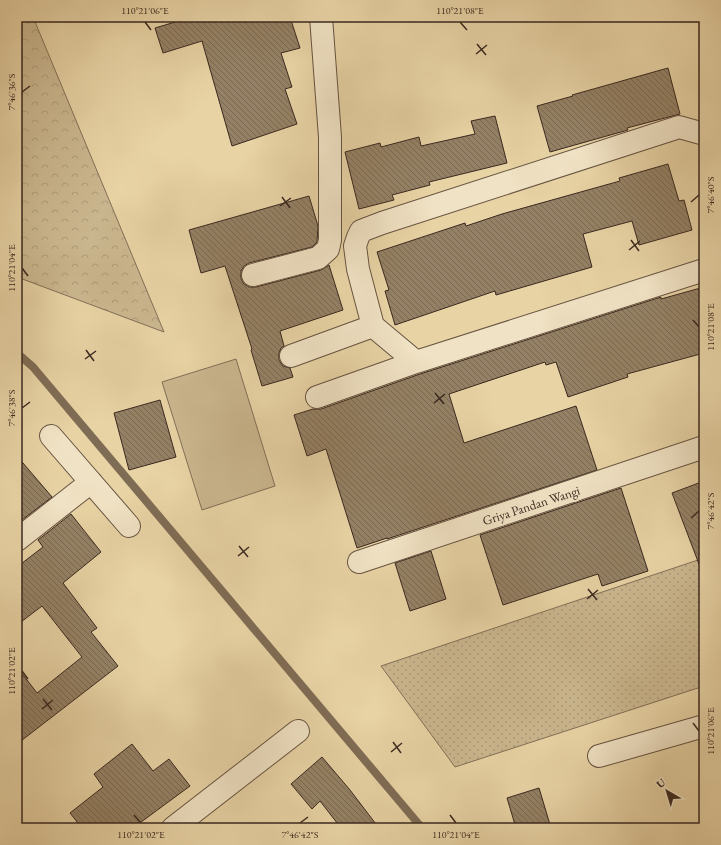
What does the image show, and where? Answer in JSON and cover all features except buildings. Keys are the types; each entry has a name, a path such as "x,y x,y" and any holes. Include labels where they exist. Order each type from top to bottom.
{"street":[{"path":"253,275 318,258 328,249 330,240 330,137 320,17"},
{"path":"416,362 373,326 357,261 355,246 362,231 382,223 679,127 704,134"},
{"path":"317,397 416,362 704,270"},
{"path":"290,356 373,326"},
{"path":"51,436 129,526"},
{"name":"Griya Pandan Wangi","path":"359,562 704,447"},
{"path":"17,540 91,482"},
{"path":"599,756 704,726"},
{"path":"173,828 298,731"}],"green space":[{"path":"17,17 33,17 164,332 17,277"},
{"path":"236,359 275,486 202,510 162,382"},
{"path":"704,558 704,686 455,767 381,666"}],"waterway":[{"path":"17,353 33,367 422,828"}]}
